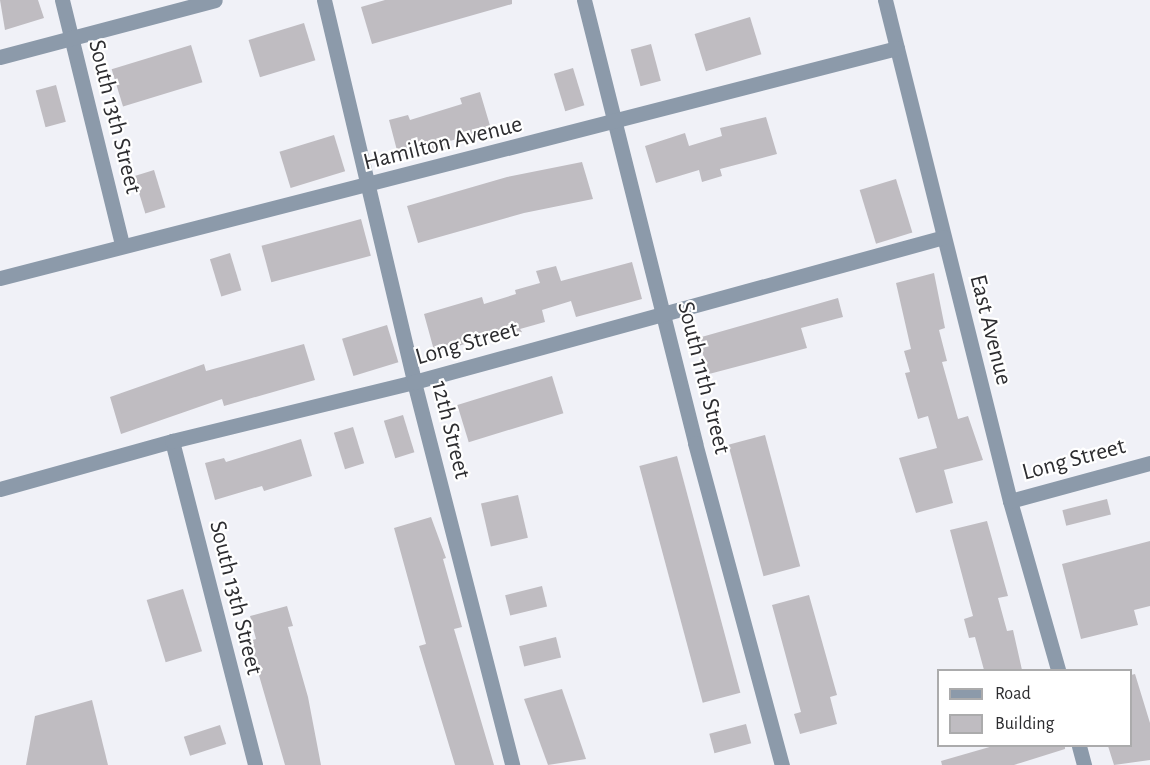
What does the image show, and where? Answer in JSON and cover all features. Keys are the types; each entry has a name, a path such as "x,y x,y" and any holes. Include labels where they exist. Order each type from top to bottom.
{"street":[{"name":"South 13th Street","path":"62,0 122,245"},
{"path":"0,57 215,0"},
{"name":"12th Street","path":"324,0 370,187 414,382 512,765"},
{"name":"South 11th Street","path":"584,0 782,765"},
{"name":"East Avenue","path":"885,0 1010,501 1058,669"},
{"name":"Hamilton Avenue","path":"0,278 122,245 370,187 897,48"},
{"name":"Long Street","path":"0,489 172,441 414,382 663,312 944,237"},
{"name":"South 13th Street","path":"172,441 255,765"},
{"name":"Long Street","path":"1010,501 1150,463"},
{"path":"1079,747 1084,765"}],"building":[{"path":"0,0 38,0 44,18 5,30"},
{"path":"385,0 512,0 512,4 372,44 361,7"},
{"path":"750,17 761,54 706,71 695,34"},
{"path":"304,23 315,60 260,77 249,40"},
{"path":"651,44 661,81 641,86 631,49"},
{"path":"191,45 202,82 123,107 112,69"},
{"path":"573,68 584,105 565,111 554,74"},
{"path":"56,85 66,122 46,127 36,90"},
{"path":"480,92 491,129 450,141 452,147 432,153 431,148 399,158 389,120 408,115 410,120 462,104 460,98"},
{"path":"766,117 777,154 720,169 722,176 702,182 699,170 656,183 645,146 685,133 689,146 722,136 720,128"},
{"path":"334,135 345,171 291,188 279,152"},
{"path":"582,162 593,199 524,213 418,243 407,206 507,177"},
{"path":"154,170 165,207 145,213 134,176"},
{"path":"896,179 912,233 876,244 860,190"},
{"path":"361,219 371,256 271,282 262,246"},
{"path":"230,253 241,290 221,296 210,259"},
{"path":"632,262 642,299 576,317 571,301 542,310 545,322 520,329 522,332 502,338 500,332 435,354 424,314 482,297 484,304 516,294 515,290 540,283 536,271 556,266 561,281"},
{"path":"934,273 945,328 939,330 947,361 942,362 958,419 968,416 983,460 944,470 953,503 916,513 899,458 937,448 928,416 918,419 905,373 910,372 904,351 911,349 896,283"},
{"path":"838,298 843,317 801,328 807,348 709,374 698,338"},
{"path":"387,325 398,362 353,376 342,339"},
{"path":"304,344 315,380 224,406 222,399 121,434 110,397 204,364 206,371"},
{"path":"552,376 563,413 469,442 457,405"},
{"path":"403,415 414,452 395,458 384,421"},
{"path":"353,427 364,463 345,469 334,433"},
{"path":"765,435 800,566 763,576 728,445"},
{"path":"301,439 312,476 264,491 262,486 215,500 205,463 224,458 226,462"},
{"path":"677,456 740,693 703,703 639,466"},
{"path":"518,495 528,538 491,546 481,504"},
{"path":"1107,499 1111,515 1066,526 1062,510"},
{"path":"431,517 446,558 443,559 462,627 454,629 494,765 455,765 419,646 426,644 394,528"},
{"path":"987,521 1008,596 998,598 1007,631 1013,630 1022,669 984,669 975,637 969,638 964,619 973,616 950,530"},
{"path":"1150,541 1150,606 1134,610 1138,625 1081,639 1062,564"},
{"path":"542,586 547,606 510,616 505,595"},
{"path":"183,589 202,651 166,662 147,600"},
{"path":"809,595 837,695 830,697 837,724 800,734 794,714 801,712 772,605"},
{"path":"287,606 293,626 288,627 308,697 321,765 285,765 249,641 256,639 250,616"},
{"path":"556,637 561,657 524,667 519,646"},
{"path":"1135,674 1150,723 1150,760 1114,765 1108,747 1132,747 1132,675"},
{"path":"562,689 586,759 548,765 524,699"},
{"path":"92,700 108,765 26,765 35,716"},
{"path":"746,724 751,743 714,753 709,734"},
{"path":"220,725 226,744 190,756 184,737"},
{"path":"990,747 1065,747 1065,749 1014,765 942,765 941,761"}]}
